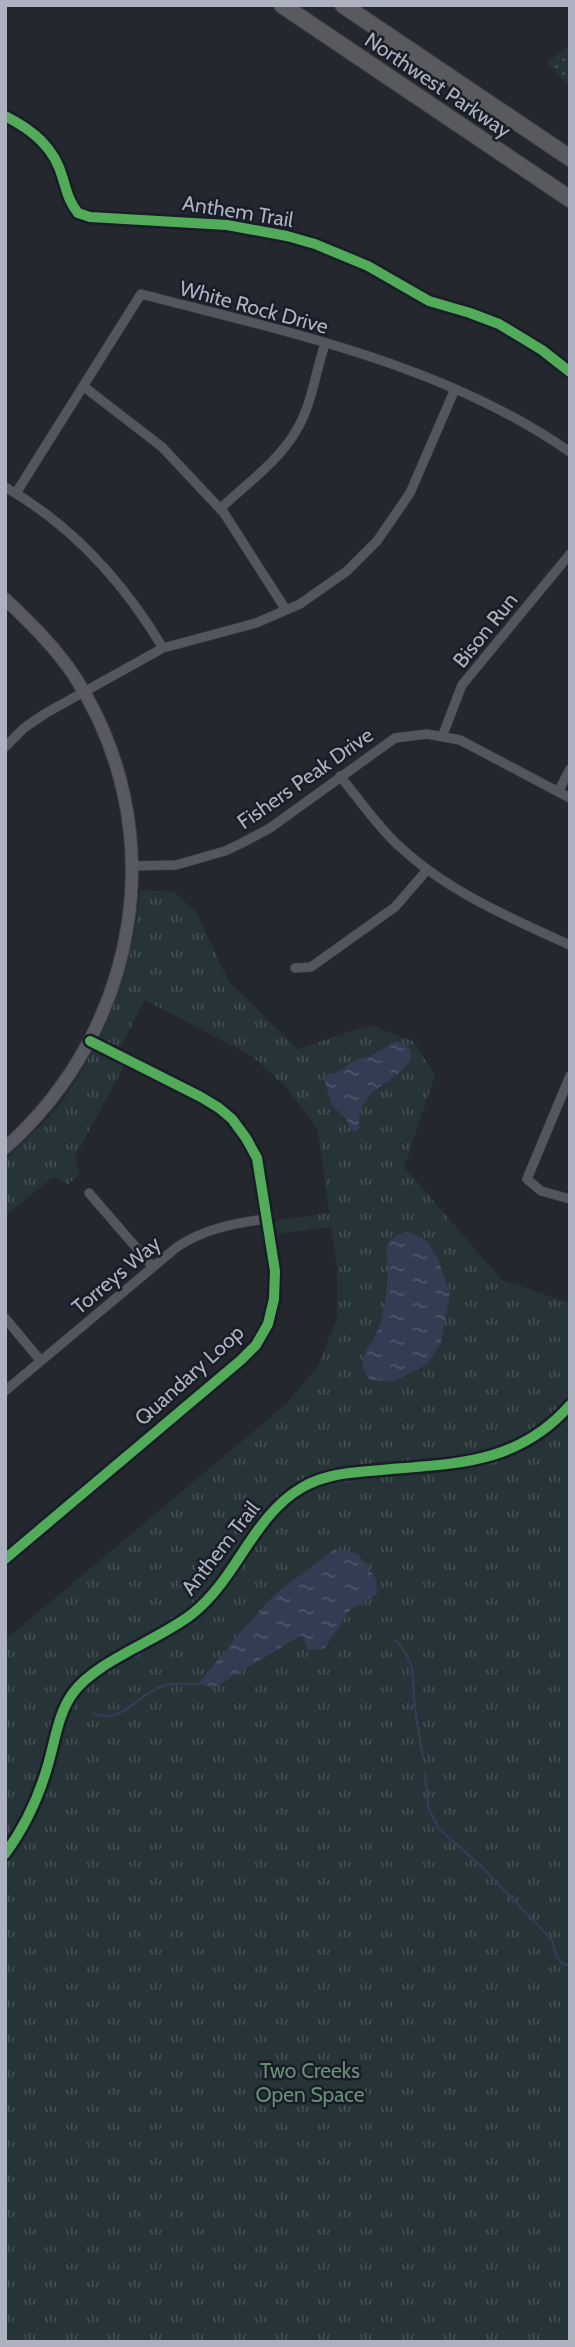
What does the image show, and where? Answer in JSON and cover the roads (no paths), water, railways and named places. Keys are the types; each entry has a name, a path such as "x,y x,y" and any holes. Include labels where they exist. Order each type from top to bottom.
{"highway":[{"name":"Northwest Parkway","path":"282,5 570,199"},
{"name":"Northwest Parkway","path":"343,5 570,158"}],"street":[{"name":"White Rock Drive","path":"16,493 141,294 278,329 387,363 492,405 570,452"},
{"path":"220,509 278,455 297,431 312,395 325,344"},
{"path":"83,386 162,447 220,509 286,610"},
{"path":"7,740 46,713 163,648 256,623 300,604 347,571 376,541 410,493 455,389"},
{"path":"5,487 68,531 96,558 124,589 163,648"},
{"name":"Bison Run","path":"442,737 462,685 570,554"},
{"path":"5,599 51,646 84,693 105,737 124,794 132,842 127,928 106,1008 90,1041 57,1094 5,1148"},
{"name":"Fishers Peak Drive","path":"132,866 176,865 225,851 270,828 395,738 426,734 460,740 570,798"},
{"path":"558,792 570,769"},
{"path":"340,776 397,844 427,870 499,912 570,945"},
{"path":"295,968 311,967 395,907 427,870"},
{"name":"Quandary Loop","path":"5,1559 256,1345 268,1324 274,1299 275,1271 257,1158 246,1138 232,1119 201,1097 90,1041"},
{"path":"570,1076 527,1179 541,1191 570,1199"},
{"path":"89,1193 153,1267"},
{"name":"Torreys Way","path":"5,1391 192,1237 210,1230 266,1219"},
{"path":"5,1318 41,1361"}],"water":[{"path":"399,1042 408,1048 411,1054 409,1061 404,1069 369,1096 360,1113 360,1127 356,1132 350,1129 346,1119 332,1105 323,1076 337,1073 355,1060 369,1057 392,1043"},
{"path":"408,1231 427,1241 438,1259 450,1294 441,1343 426,1365 395,1381 370,1380 363,1365 366,1351 378,1330 382,1315 386,1295 387,1246 393,1238"},
{"path":"335,1549 358,1554 376,1579 377,1594 351,1609 324,1649 308,1650 302,1635 213,1688 198,1684 276,1593"}],"waterway":[{"path":"395,1640 411,1664 423,1757"},
{"path":"94,1714 111,1716 119,1713 159,1687 198,1684"},
{"path":"425,1774 428,1807 439,1829 482,1867 552,1940 556,1955 563,1965 570,1964"}],"park label":[{"name":"Two Creeks Open Space","path":"310,2082"}]}
